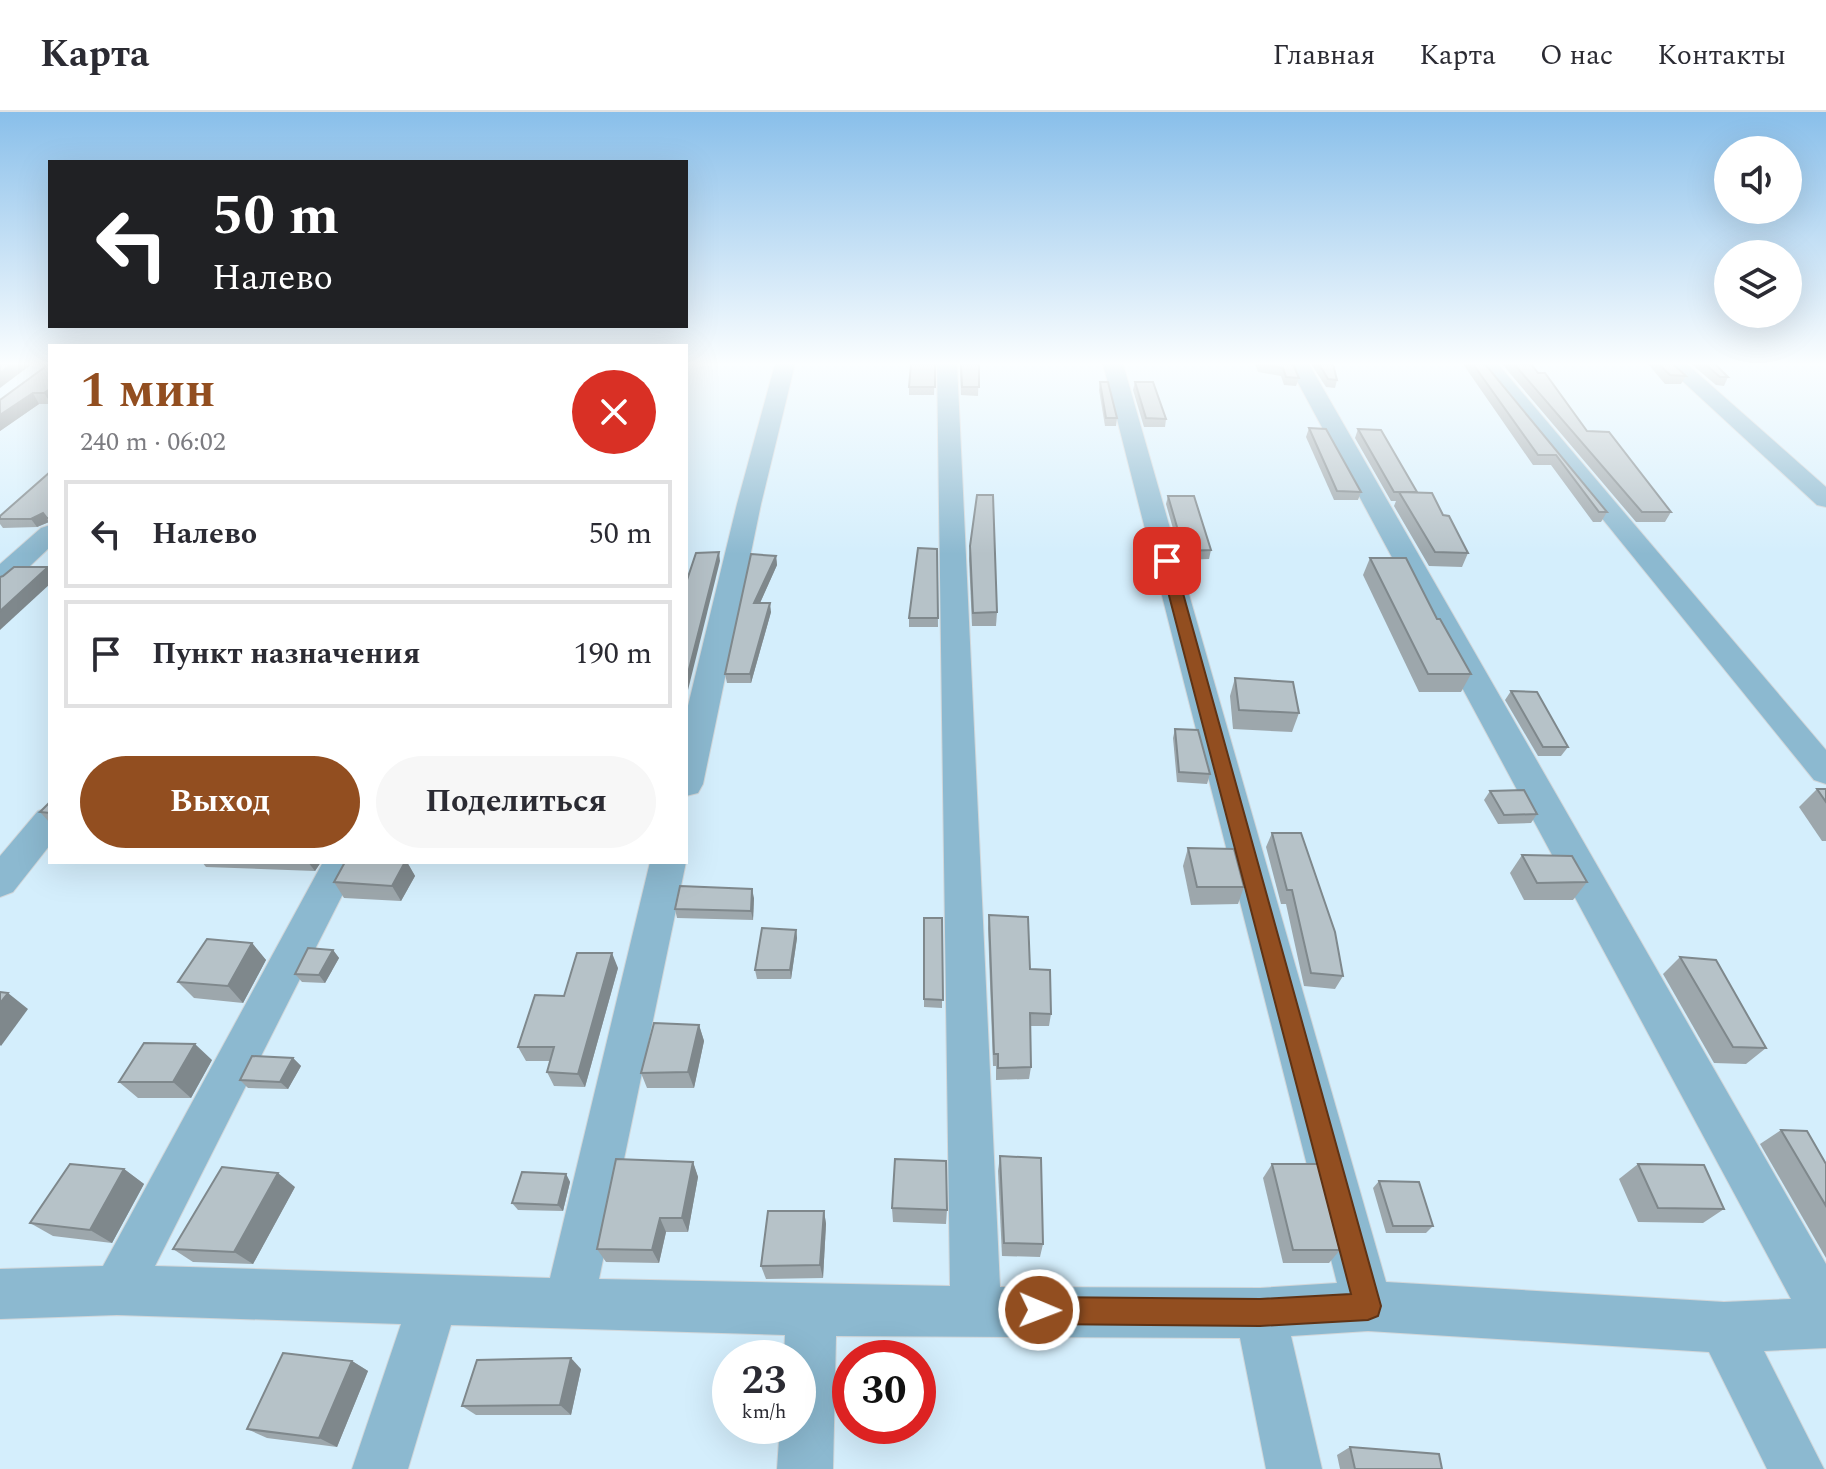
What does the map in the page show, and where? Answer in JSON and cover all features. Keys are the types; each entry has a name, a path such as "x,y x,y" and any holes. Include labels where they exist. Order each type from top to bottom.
{"street":[{"path":"688,775 769,427"},
{"path":"949,427 976,1310"},
{"path":"1130,427 1368,1306"},
{"path":"1333,427 1826,1313"},
{"path":"1540,427 1826,772"},
{"path":"1745,427 1826,500"},
{"path":"0,579 48,535"},
{"path":"0,882 48,822"},
{"path":"117,1290 340,864"},
{"path":"569,1303 668,864"},
{"path":"0,1294 117,1290 812,1311 1260,1313 1368,1306 1724,1327 1826,1323"},
{"path":"380,1469 434,1300"},
{"path":"805,1469 812,1311"},
{"path":"1260,1313 1294,1469"},
{"path":"1724,1327 1796,1469"}],"shaded area":[{"path":"0,427 48,427 48,864 688,864 688,427 1826,427 1826,1469 0,1469"}],"building":[{"path":"1518,427 1537,427 1607,512 1599,512 1556,455 1538,455"},
{"path":"1569,427 1609,432 1671,512 1642,512"},
{"path":"1309,428 1326,429 1361,492 1337,491"},
{"path":"1358,429 1381,430 1417,492 1394,492"},
{"path":"48,474 48,518 43,513 31,519 0,519"},
{"path":"1399,492 1432,493 1443,515 1449,516 1468,553 1435,552"},
{"path":"977,495 993,495 997,612 973,613 970,546"},
{"path":"1168,496 1194,496 1211,550 1184,551"},
{"path":"918,548 937,549 938,618 909,618"},
{"path":"719,552 688,673 688,577 696,553"},
{"path":"751,554 776,556 754,603 770,603 750,674 725,674"},
{"path":"1370,558 1406,558 1437,619 1440,619 1471,674 1428,674"},
{"path":"14,567 48,567 0,611 0,577"},
{"path":"1235,678 1293,682 1299,713 1239,710"},
{"path":"1511,691 1537,692 1568,747 1543,747"},
{"path":"1175,729 1198,730 1210,774 1179,772"},
{"path":"1817,789 1826,789 1826,802"},
{"path":"1524,790 1537,814 1504,815 1490,791"},
{"path":"1272,833 1301,833 1335,932 1343,976 1311,973 1292,890 1287,890"},
{"path":"1188,848 1234,849 1244,887 1197,887"},
{"path":"1522,855 1572,856 1587,882 1537,883"},
{"path":"344,864 404,864 392,886 334,882"},
{"path":"680,886 752,889 751,911 675,909"},
{"path":"989,915 1028,917 1030,969 1050,970 1051,1014 1030,1013 1031,1067 998,1068 998,1054 994,1054"},
{"path":"924,918 942,918 943,1000 924,999"},
{"path":"762,928 796,930 790,970 755,970"},
{"path":"207,939 252,943 228,986 178,982"},
{"path":"308,948 333,950 319,975 295,974"},
{"path":"577,953 612,953 578,1074 547,1072 554,1047 518,1047 535,995 564,996"},
{"path":"1680,957 1716,960 1766,1048 1733,1047"},
{"path":"0,992 8,993 0,1003"},
{"path":"654,1023 699,1025 688,1072 641,1073"},
{"path":"144,1043 195,1044 173,1082 119,1082"},
{"path":"252,1056 293,1058 280,1082 240,1080"},
{"path":"1781,1130 1807,1131 1826,1164 1826,1206"},
{"path":"1000,1156 1041,1158 1043,1244 1004,1243"},
{"path":"616,1159 693,1162 682,1218 660,1218 652,1250 597,1249"},
{"path":"895,1159 946,1161 947,1210 892,1208"},
{"path":"70,1164 124,1169 90,1230 30,1223"},
{"path":"1272,1164 1318,1164 1340,1250 1293,1250"},
{"path":"1638,1164 1704,1165 1724,1209 1658,1208"},
{"path":"222,1167 278,1173 234,1252 173,1249"},
{"path":"522,1172 566,1174 558,1205 512,1203"},
{"path":"1379,1181 1419,1182 1433,1226 1393,1226"},
{"path":"768,1211 824,1211 820,1265 761,1266"},
{"path":"283,1353 352,1361 319,1438 247,1429"},
{"path":"571,1358 560,1405 462,1406 477,1360"},
{"path":"1350,1447 1439,1454 1442,1469 1355,1469"}],"route":[{"path":"1039,1310 1260,1313 1368,1306 1167,561"}]}
